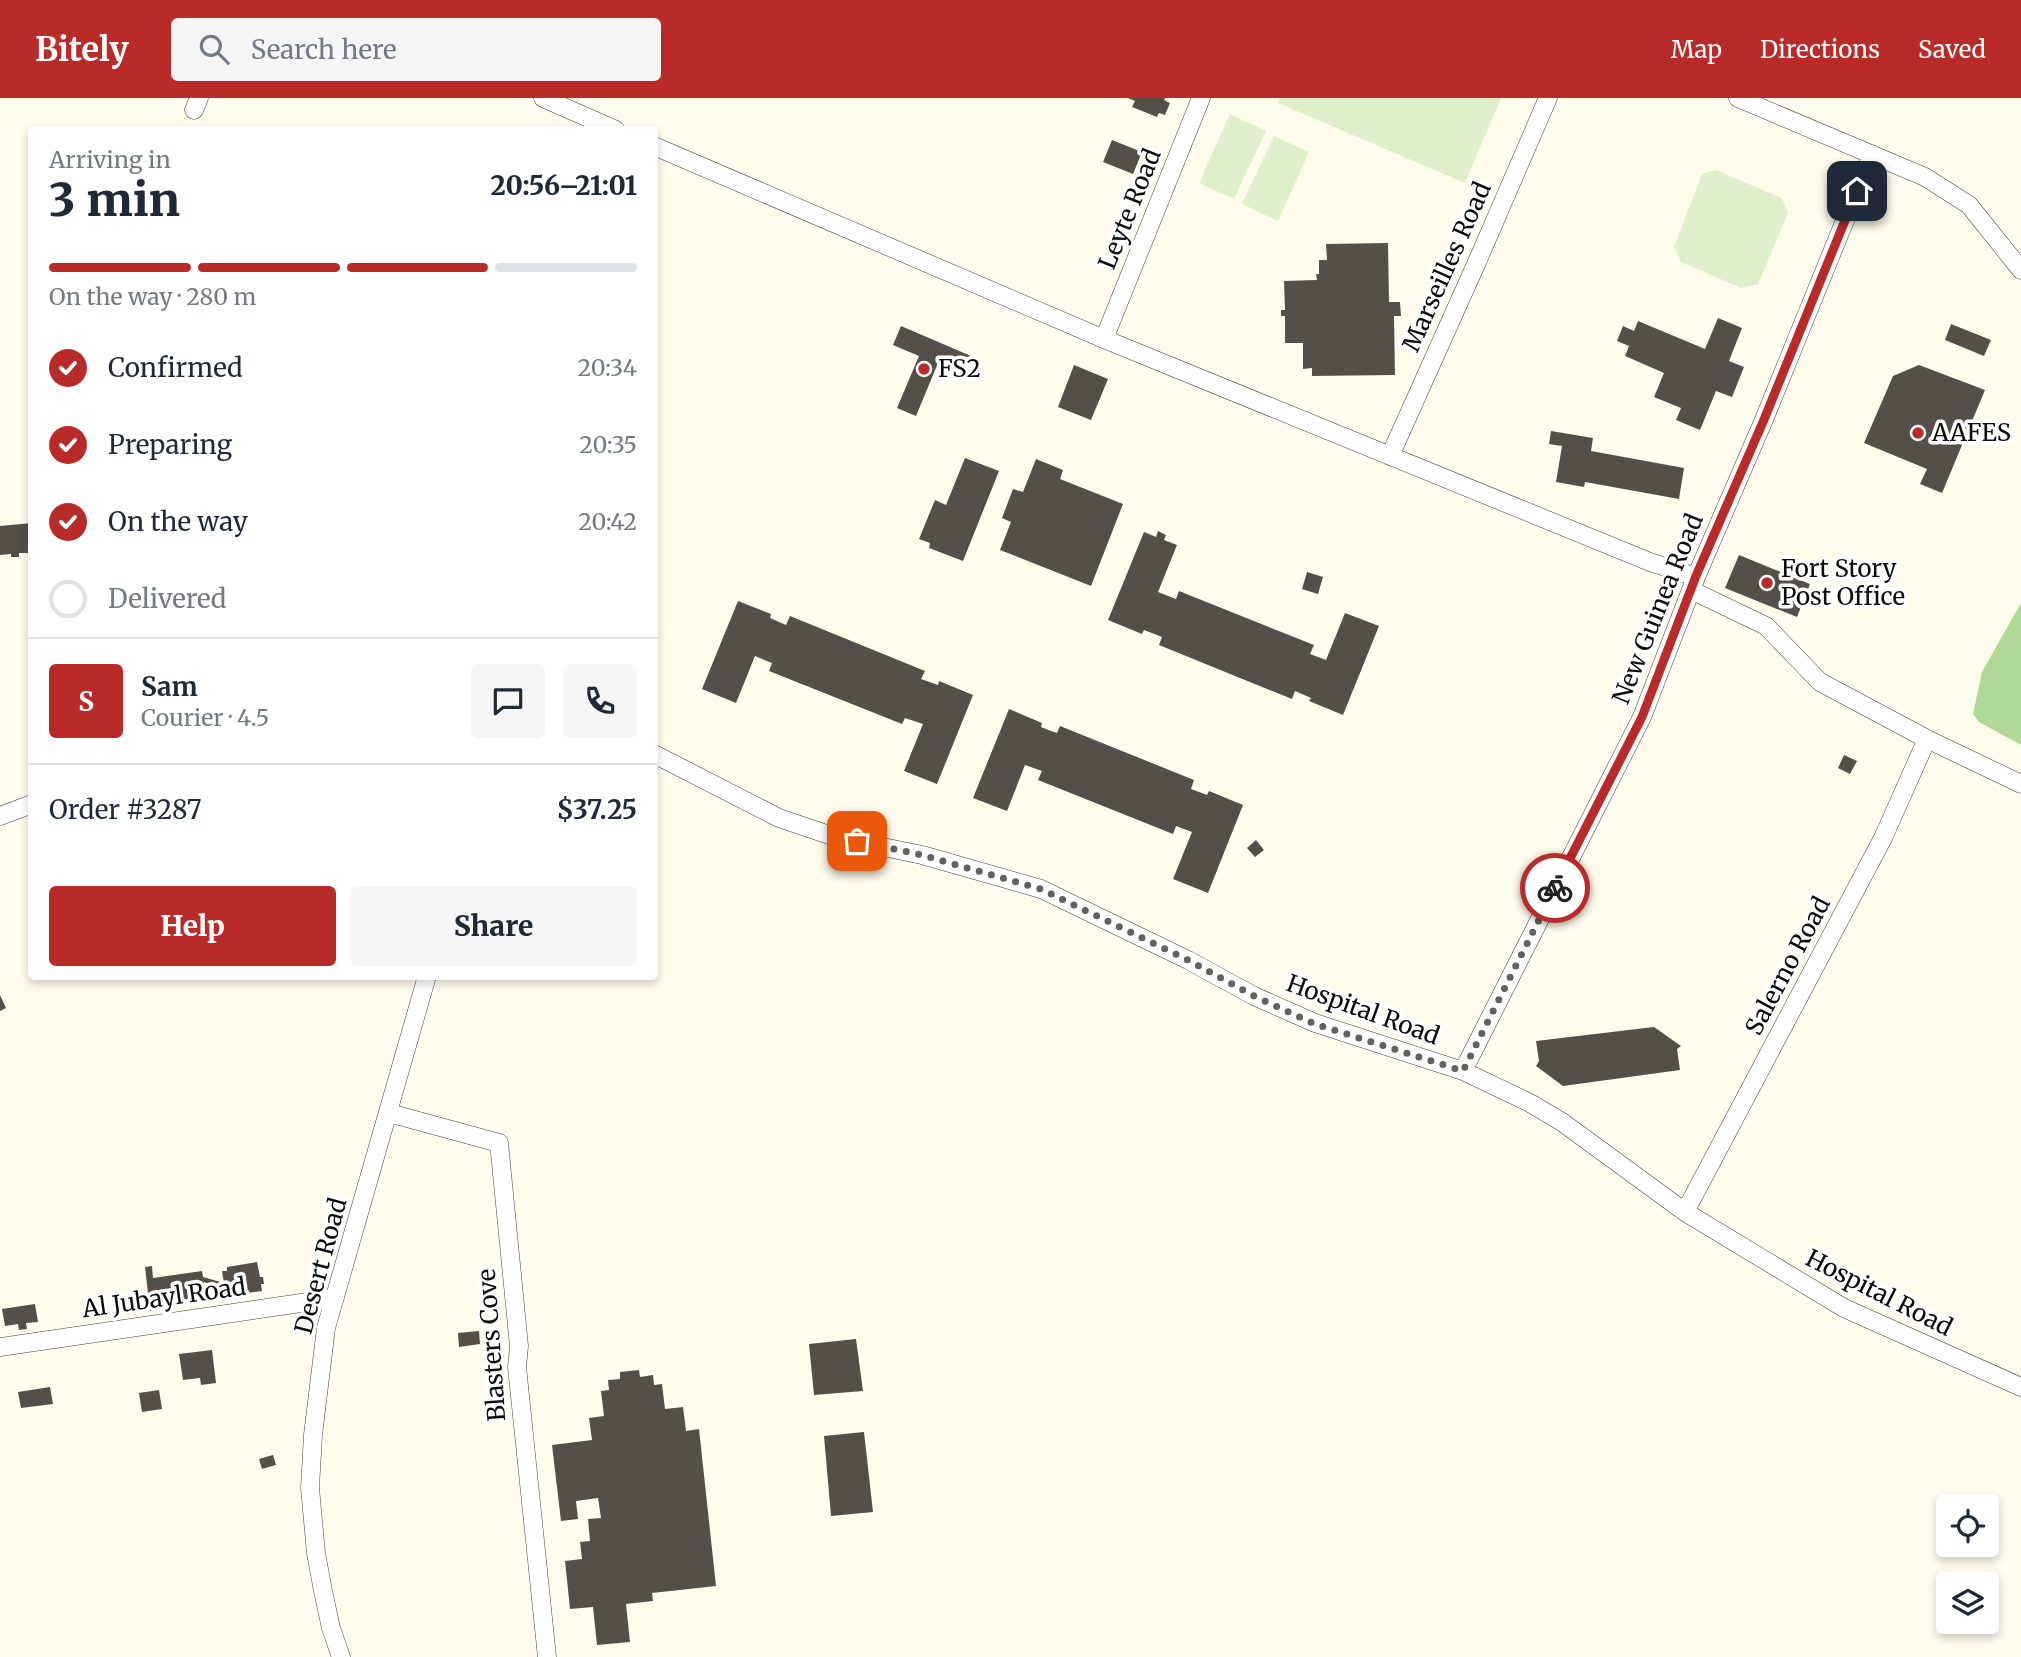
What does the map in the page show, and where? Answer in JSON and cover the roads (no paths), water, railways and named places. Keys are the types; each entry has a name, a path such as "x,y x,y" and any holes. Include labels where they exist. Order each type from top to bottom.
{"street":[{"path":"546,98 607,126"},
{"name":"Leyte Road","path":"1104,339 1201,98"},
{"name":"Marseilles Road","path":"1390,456 1548,98"},
{"path":"1738,98 1925,177 1969,205 2021,270"},
{"path":"658,148 1104,339 1650,562 1693,583 1766,626 1820,682 1927,739 2021,784"},
{"name":"New Guinea Road","path":"1463,1071 1642,717 1693,583 1763,422 1872,154"},
{"name":"Salerno Road","path":"1685,1212 1883,838 1927,739"},
{"name":"Hospital Road","path":"658,756 779,818 835,837 922,855 1041,889 1315,1024 1463,1071 1530,1103 1562,1122 1685,1212 1844,1308 2021,1387"},
{"path":"0,816 28,806"},
{"name":"Desert Road","path":"341,1657 331,1628 316,1553 310,1488 313,1435 326,1328 426,980"},
{"name":"Blasters Cove","path":"389,1113 499,1143 519,1346 517,1367 523,1432 547,1657"},
{"name":"Al Jubayl Road","path":"0,1347 335,1298"}],"place":[{"name":"FS2","path":"924,369"},
{"name":"AAFES","path":"1918,433"},
{"name":"Fort Story Post Office","path":"1767,583"}]}
